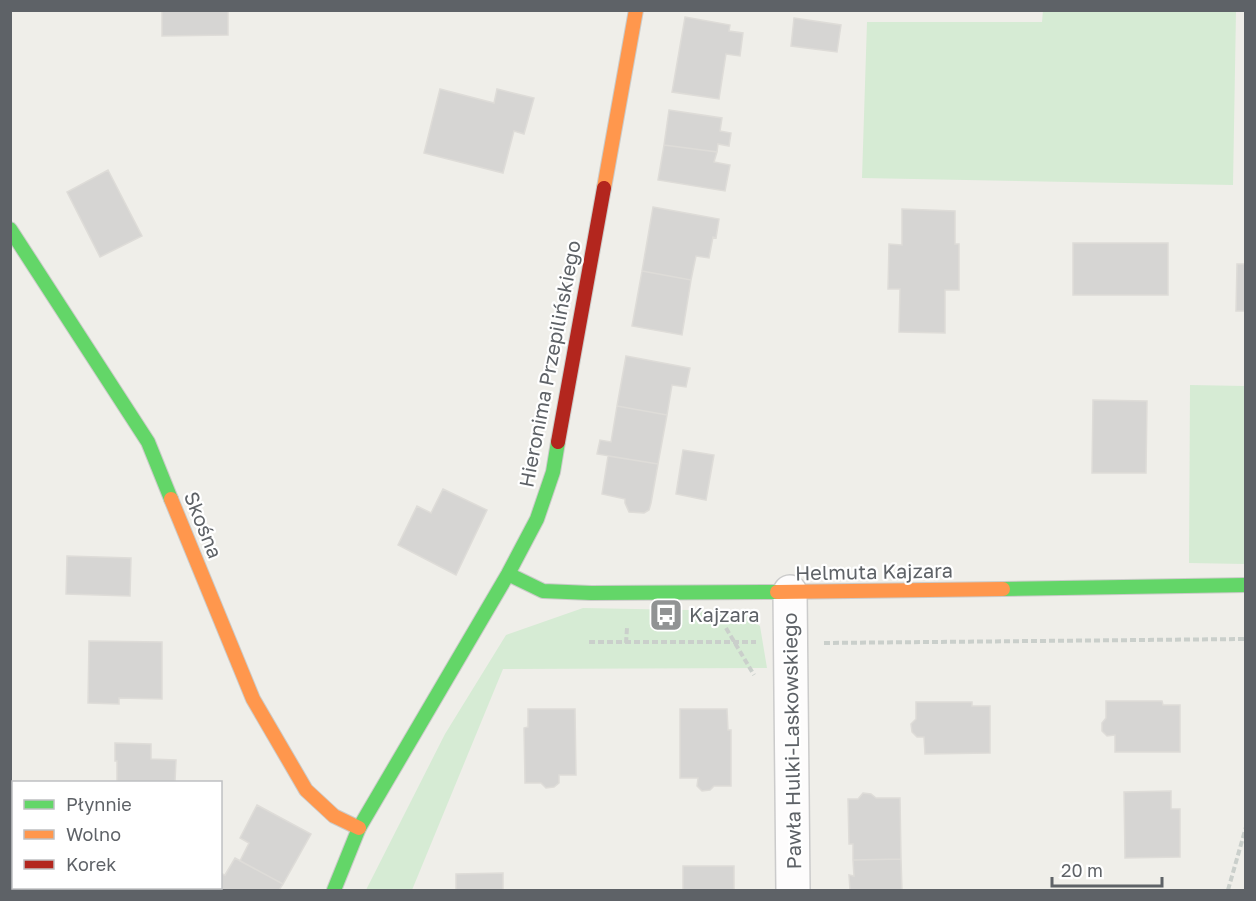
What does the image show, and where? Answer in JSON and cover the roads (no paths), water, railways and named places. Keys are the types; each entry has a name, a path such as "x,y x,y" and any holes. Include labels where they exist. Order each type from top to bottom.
{"street":[{"name":"Hieronima Przepilińskiego","path":"334,891 359,828 508,574 537,519 554,472 636,10"},
{"name":"Skośna","path":"10,229 148,442 253,699 306,790 334,816 359,828"},
{"name":"Helmuta Kajzara","path":"508,574 543,591 790,592 1245,585"},
{"name":"Pawła Hulki-Laskowskiego","path":"790,592 793,891"}],"place":[{"name":"Kajzara","path":"666,615"}]}
